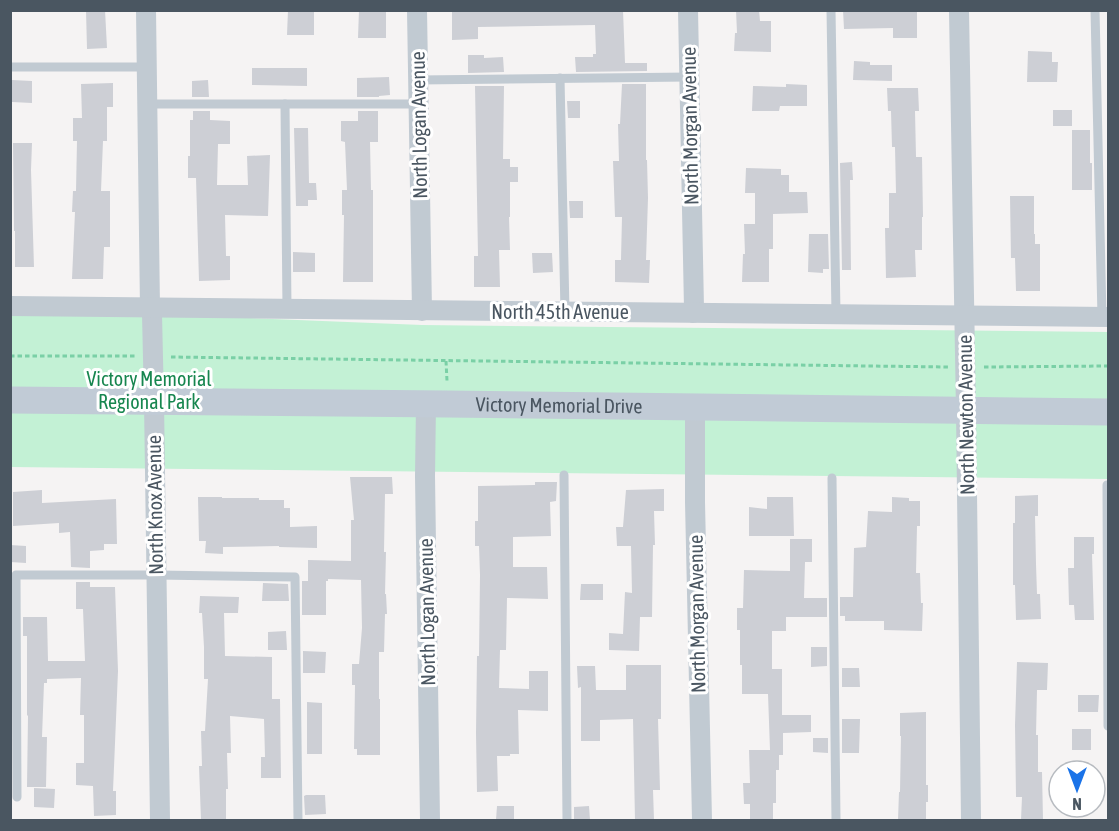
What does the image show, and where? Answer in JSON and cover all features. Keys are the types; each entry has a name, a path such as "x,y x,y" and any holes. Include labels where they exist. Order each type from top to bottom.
{"street":[{"name":"North Knox Avenue","path":"146,10 159,820"},
{"name":"North Logan Avenue","path":"417,10 422,311"},
{"name":"North Morgan Avenue","path":"688,10 693,313"},
{"name":"North Newton Avenue","path":"959,10 971,820"},
{"name":"North 45th Avenue","path":"10,306 1105,317"},
{"name":"Victory Memorial Drive","path":"10,400 1108,412"},
{"name":"North Logan Avenue","path":"426,404 430,820"},
{"name":"North Morgan Avenue","path":"695,407 702,820"}],"lane":[{"path":"831,10 836,314"},
{"path":"1095,10 1105,317"},
{"path":"10,67 147,67"},
{"path":"418,80 689,77"},
{"path":"560,78 565,312"},
{"path":"147,105 419,105"},
{"path":"285,105 287,309"},
{"path":"564,475 567,820"},
{"path":"832,478 836,820"},
{"path":"1107,485 1108,726"},
{"path":"17,797 16,575 295,577 298,820"}],"path":[{"path":"10,356 133,356"},
{"path":"174,357 945,367"},
{"path":"987,367 1108,366"}],"green space":[{"name":"Victory Memorial Regional Park","path":"152,314 422,325 1108,332 1108,479 11,467 10,315"}],"building":[{"path":"86,10 105,10 107,48 87,49"},
{"path":"288,10 314,10 314,35 287,35"},
{"path":"359,10 386,10 386,38 358,38"},
{"path":"452,10 623,10 625,63 647,63 647,71 576,72 575,57 593,57 593,54 596,54 595,25 478,27 478,39 452,40"},
{"path":"736,10 759,10 760,21 771,21 771,52 734,51 735,33 737,33"},
{"path":"843,10 917,10 917,38 893,38 893,28 844,29"},
{"path":"1028,51 1052,52 1052,62 1058,62 1057,82 1027,82"},
{"path":"468,55 484,55 484,58 503,57 504,72 468,73"},
{"path":"854,61 870,62 870,65 892,65 892,81 853,80"},
{"path":"252,68 307,68 307,86 252,85"},
{"path":"389,77 390,95 357,97 357,78"},
{"path":"12,80 32,81 32,103 12,102"},
{"path":"208,80 209,97 192,97 192,81"},
{"path":"113,83 113,107 107,107 107,141 103,141 101,191 110,191 110,247 104,247 103,279 72,279 75,212 72,212 73,191 76,191 77,141 73,141 73,118 82,118 81,84"},
{"path":"622,84 646,84 648,198 646,260 650,260 649,283 615,282 615,260 621,260 622,217 615,217 613,161 619,161 618,124 620,124"},
{"path":"786,84 807,85 807,106 780,106 779,111 752,111 753,86 786,87"},
{"path":"475,86 504,86 503,159 510,159 510,167 518,167 518,182 510,182 510,250 499,250 500,287 474,287 474,256 478,256"},
{"path":"887,88 918,88 919,111 915,111 916,157 922,157 923,217 922,250 915,250 916,277 886,278 885,228 889,228 889,193 896,193 895,147 892,147 891,111 888,111"},
{"path":"567,101 580,101 580,118 568,118"},
{"path":"1053,110 1072,110 1072,126 1053,126"},
{"path":"193,111 210,111 210,120 230,121 230,144 218,144 217,185 248,185 247,156 270,155 268,216 225,215 226,256 230,256 230,280 199,281 196,178 188,178 190,120 193,120"},
{"path":"358,111 378,111 378,142 370,142 371,190 373,190 373,282 343,282 342,190 347,190 345,142 341,141 341,121 358,121"},
{"path":"294,128 308,128 309,183 316,183 317,200 308,200 308,206 296,206"},
{"path":"1072,130 1090,130 1092,190 1072,190"},
{"path":"13,143 32,143 34,267 15,267"},
{"path":"852,162 853,180 850,180 851,270 842,270 840,163"},
{"path":"746,168 781,169 781,175 789,175 789,192 807,192 808,213 773,214 773,249 769,249 769,282 742,282 743,254 745,254 744,224 755,224 755,193 745,193"},
{"path":"1010,196 1034,196 1035,244 1040,244 1040,291 1016,291 1015,258 1011,258"},
{"path":"569,201 583,201 583,218 570,218"},
{"path":"809,234 828,234 829,269 823,269 823,273 808,272"},
{"path":"293,252 315,253 315,272 293,272"},
{"path":"532,253 552,253 553,272 533,273"},
{"path":"350,477 392,477 393,494 385,494 384,552 386,552 387,614 385,614 384,652 379,652 380,755 357,755 357,749 354,749 355,685 352,685 352,664 359,664 362,628 361,580 328,579 326,581 326,615 302,615 302,581 308,581 308,560 351,561 351,520 354,520"},
{"path":"535,482 557,482 556,501 550,502 551,536 513,537 513,567 547,567 548,599 507,598 506,650 500,650 499,688 529,689 529,671 548,671 548,711 518,710 519,754 497,756 498,791 477,792 477,656 479,656 480,575 479,546 475,546 475,521 478,521 478,486 535,485"},
{"path":"664,489 664,511 654,511 652,617 640,617 639,651 609,650 609,633 623,634 625,592 632,593 631,546 617,546 616,527 623,527 626,490"},
{"path":"42,490 42,503 116,499 117,544 104,544 104,550 90,551 90,568 71,567 70,532 59,533 59,523 13,526 13,492"},
{"path":"1038,495 1038,516 1035,516 1036,564 1041,619 1016,620 1015,585 1013,585 1015,496"},
{"path":"198,497 284,500 284,508 290,508 290,527 317,526 317,548 223,547 223,554 205,553 206,541 199,541"},
{"path":"767,497 793,497 794,536 749,536 749,507 767,509"},
{"path":"892,497 920,501 916,573 920,573 921,603 923,603 922,631 884,630 884,621 845,621 845,616 840,616 840,597 853,597 854,548 866,547 868,511 892,512"},
{"path":"1074,537 1094,537 1094,554 1092,554 1094,620 1075,620 1074,605 1069,605 1068,568 1074,568"},
{"path":"790,539 812,539 812,562 805,562 804,598 827,598 827,617 786,617 786,631 772,631 772,669 782,669 782,715 811,715 811,732 783,733 783,755 779,755 779,770 776,770 776,803 773,803 773,820 750,820 750,804 744,804 743,783 750,783 749,750 770,750 768,694 742,694 737,608 743,608 744,570 790,571"},
{"path":"10,545 26,546 26,563 10,562"},
{"path":"76,582 90,582 90,587 115,587 118,671 113,791 116,791 116,815 94,816 93,786 76,785 76,763 84,763 84,715 80,715 81,678 47,679 47,683 44,683 42,737 47,737 46,787 27,787 27,636 23,636 23,617 47,617 48,661 85,661 83,609 76,609"},
{"path":"263,583 288,584 289,601 262,601"},
{"path":"581,584 603,584 603,600 580,600"},
{"path":"200,596 239,597 238,613 224,613 225,656 272,657 272,699 280,699 281,778 261,778 261,757 265,757 264,719 230,716 231,753 227,753 226,820 201,820 199,766 202,766 201,731 205,731 208,679 204,679 202,613 199,613"},
{"path":"286,631 287,650 268,650 268,632"},
{"path":"811,647 827,647 827,666 811,667"},
{"path":"303,651 326,652 325,673 303,673"},
{"path":"1017,662 1048,663 1047,690 1037,690 1036,735 1038,735 1038,772 1042,772 1043,820 1021,820 1022,797 1016,797"},
{"path":"626,665 661,665 661,719 658,719 660,790 653,790 654,820 635,820 633,719 600,720 600,741 581,741 581,687 578,688 577,666 595,666 596,690 626,690"},
{"path":"842,668 859,668 860,687 842,687"},
{"path":"1078,695 1099,695 1098,712 1078,712"},
{"path":"307,702 322,703 322,754 307,754"},
{"path":"926,712 928,802 926,802 926,820 898,820 900,713"},
{"path":"842,719 860,719 859,753 842,753"},
{"path":"1072,729 1091,729 1091,750 1072,750"},
{"path":"813,738 828,738 828,753 813,752"},
{"path":"34,788 55,789 54,808 34,807"},
{"path":"325,795 326,814 305,815 304,796"},
{"path":"497,806 514,806 514,820 496,820"},
{"path":"589,806 590,820 574,820 574,807"}]}
